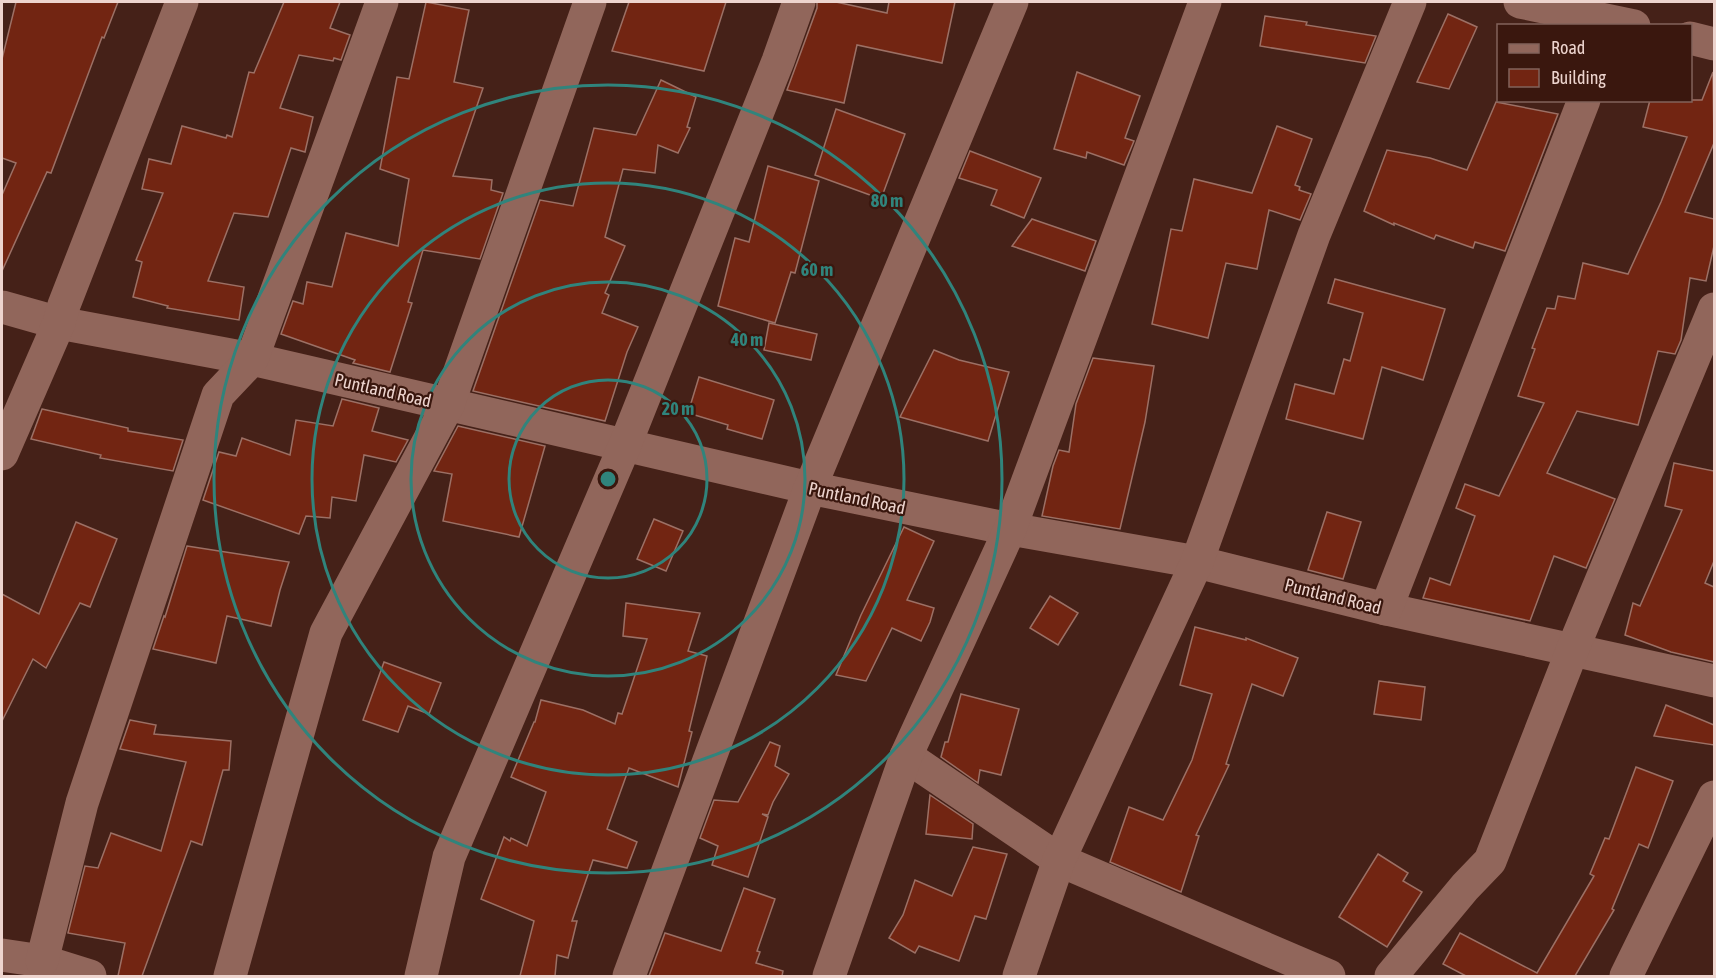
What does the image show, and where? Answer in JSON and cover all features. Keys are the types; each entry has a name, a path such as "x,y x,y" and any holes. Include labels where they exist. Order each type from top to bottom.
{"street":[{"path":"2,454 59,323 182,2"},
{"path":"42,961 82,803 218,395 252,359 382,2"},
{"path":"230,976 326,633 448,405 590,2"},
{"path":"421,976 449,857 625,445 778,62 799,2"},
{"path":"629,976 810,488 1012,2"},
{"path":"829,976 906,756 1011,529 1205,2"},
{"path":"1019,976 1059,860 1197,562 1314,235 1410,2"},
{"path":"1520,2 1622,18"},
{"path":"1692,38 1714,44"},
{"path":"1386,609 1583,102"},
{"name":"Puntland Road","path":"2,307 59,323 252,359 810,488 1011,529 1197,562 1386,609 1714,681"},
{"path":"1391,976 1465,887 1490,861 1572,651 1714,309"},
{"path":"906,756 1059,860 1329,976"},
{"path":"1626,976 1714,797"},
{"path":"2,955 42,961 90,976"}],"building":[{"path":"16,2 118,2 104,38 102,37 51,173 47,172 2,271 2,195 16,163 2,158 2,59"},
{"path":"284,2 340,2 330,28 350,35 341,60 334,58 333,61 299,55 280,108 313,117 305,152 291,148 268,217 234,213 208,281 244,287 239,320 167,308 168,306 133,297 142,262 136,260 163,193 142,189 149,159 171,164 182,126 226,138 227,135 232,137 249,72 254,73"},
{"path":"426,2 469,10 454,82 483,88 453,176 492,180 491,190 503,193 480,259 423,250 408,302 412,303 390,372 353,363 355,360 281,334 293,301 303,304 307,282 332,287 346,233 398,246 409,179 380,169 397,77 409,79"},
{"path":"629,2 726,2 704,71 612,51"},
{"path":"817,2 836,2 887,13 889,2 955,2 942,63 857,45 844,103 787,90 817,8"},
{"path":"1448,14 1477,27 1449,89 1417,82"},
{"path":"1265,16 1376,36 1365,63 1260,46"},
{"path":"1077,72 1140,96 1125,138 1134,141 1124,165 1087,152 1086,158 1054,149"},
{"path":"1713,72 1714,143 1685,212 1714,219 1714,246 1706,281 1690,278 1681,340 1675,354 1658,351 1638,425 1577,411 1547,473 1615,499 1586,568 1554,556 1530,621 1423,598 1430,578 1450,585 1475,516 1456,508 1465,484 1499,496 1544,403 1518,396 1547,308 1555,309 1558,296 1575,299 1583,263 1628,274 1661,202 1687,137 1643,127 1649,102 1702,100"},
{"path":"661,80 696,97 687,127 690,128 678,153 658,145 655,173 623,169 605,237 625,246 605,293 609,295 602,313 638,327 627,352 605,421 473,391 540,200 573,206 594,128 636,135"},
{"path":"1496,102 1558,114 1505,251 1475,242 1473,248 1436,235 1434,239 1394,223 1394,225 1364,211 1387,150 1430,158 1467,170"},
{"path":"836,109 905,134 881,199 815,175"},
{"path":"1277,126 1312,139 1295,185 1300,187 1299,190 1311,194 1300,220 1269,210 1257,269 1226,263 1208,338 1152,324 1171,229 1182,231 1194,179 1252,193"},
{"path":"970,151 1041,178 1024,218 991,205 997,190 959,178"},
{"path":"768,166 819,181 795,273 791,272 775,323 718,306 735,238 749,242"},
{"path":"1032,219 1096,241 1085,271 1012,246"},
{"path":"1335,279 1445,309 1423,380 1382,367 1363,439 1286,419 1295,384 1334,394 1344,359 1350,361 1363,313 1328,303"},
{"path":"769,323 817,334 811,360 764,350"},
{"path":"934,350 959,360 1009,372 988,441 900,417"},
{"path":"1093,358 1154,366 1145,422 1120,529 1042,516 1053,466 1059,450 1069,452 1076,404"},
{"path":"699,377 774,400 762,439 727,429 728,425 688,413"},
{"path":"342,399 379,408 372,431 408,440 396,462 364,455 356,501 332,497 330,518 306,516 299,534 203,500 219,452 236,456 242,438 290,455 296,420 333,426"},
{"path":"42,409 128,428 128,431 183,440 173,471 100,458 101,455 31,439"},
{"path":"458,426 545,446 519,537 443,521 452,474 434,471"},
{"path":"1674,463 1714,471 1714,561 1705,583 1714,587 1714,662 1671,652 1625,635 1633,603 1640,606 1682,510 1665,506"},
{"path":"1327,512 1361,522 1343,579 1308,570"},
{"path":"654,519 683,531 666,571 637,559"},
{"path":"76,522 117,539 90,607 80,603 46,668 33,659 2,721 2,594 39,614"},
{"path":"904,527 934,541 907,600 934,608 930,622 921,641 892,628 866,681 836,675 861,615"},
{"path":"187,546 289,562 271,626 227,616 216,663 153,649"},
{"path":"1050,596 1078,613 1058,645 1030,628"},
{"path":"626,603 700,613 688,651 707,656 678,787 629,768 607,829 637,842 627,868 593,860 572,921 577,921 568,958 557,955 555,976 520,976 534,921 481,899 504,837 527,846 546,792 511,777 535,722 541,700 583,710 615,724 618,713 622,714 647,639 623,636"},
{"path":"1195,627 1246,640 1246,638 1298,658 1283,696 1252,684 1226,764 1229,765 1196,835 1199,836 1181,892 1110,862 1129,807 1163,820 1192,760 1212,694 1180,685"},
{"path":"384,662 441,683 429,714 408,706 398,732 363,720"},
{"path":"1379,681 1425,687 1421,720 1374,714"},
{"path":"961,694 1019,709 1001,775 980,770 978,783 941,757 945,742 948,742"},
{"path":"1666,705 1714,725 1714,745 1654,736"},
{"path":"130,720 156,725 154,734 231,741 229,770 223,770 202,845 191,841 142,976 118,976 125,943 68,933 85,866 98,868 111,833 161,851 186,762 120,749"},
{"path":"770,742 780,746 775,766 789,774 768,815 762,814 768,817 748,877 712,865 718,846 700,838 714,800 738,802"},
{"path":"1636,767 1673,781 1648,848 1639,844 1612,909 1614,910 1575,976 1466,976 1443,964 1460,933 1537,973 1594,876 1590,874 1605,838 1609,839"},
{"path":"930,795 973,824 972,839 926,834"},
{"path":"973,847 1007,854 986,919 975,916 959,961 919,946 915,953 889,938 903,915 915,880 952,896"},
{"path":"1378,854 1408,873 1403,881 1422,892 1387,947 1339,917"},
{"path":"744,888 775,899 757,951 760,952 756,963 783,971 782,976 649,976 665,933 721,951"}]}
